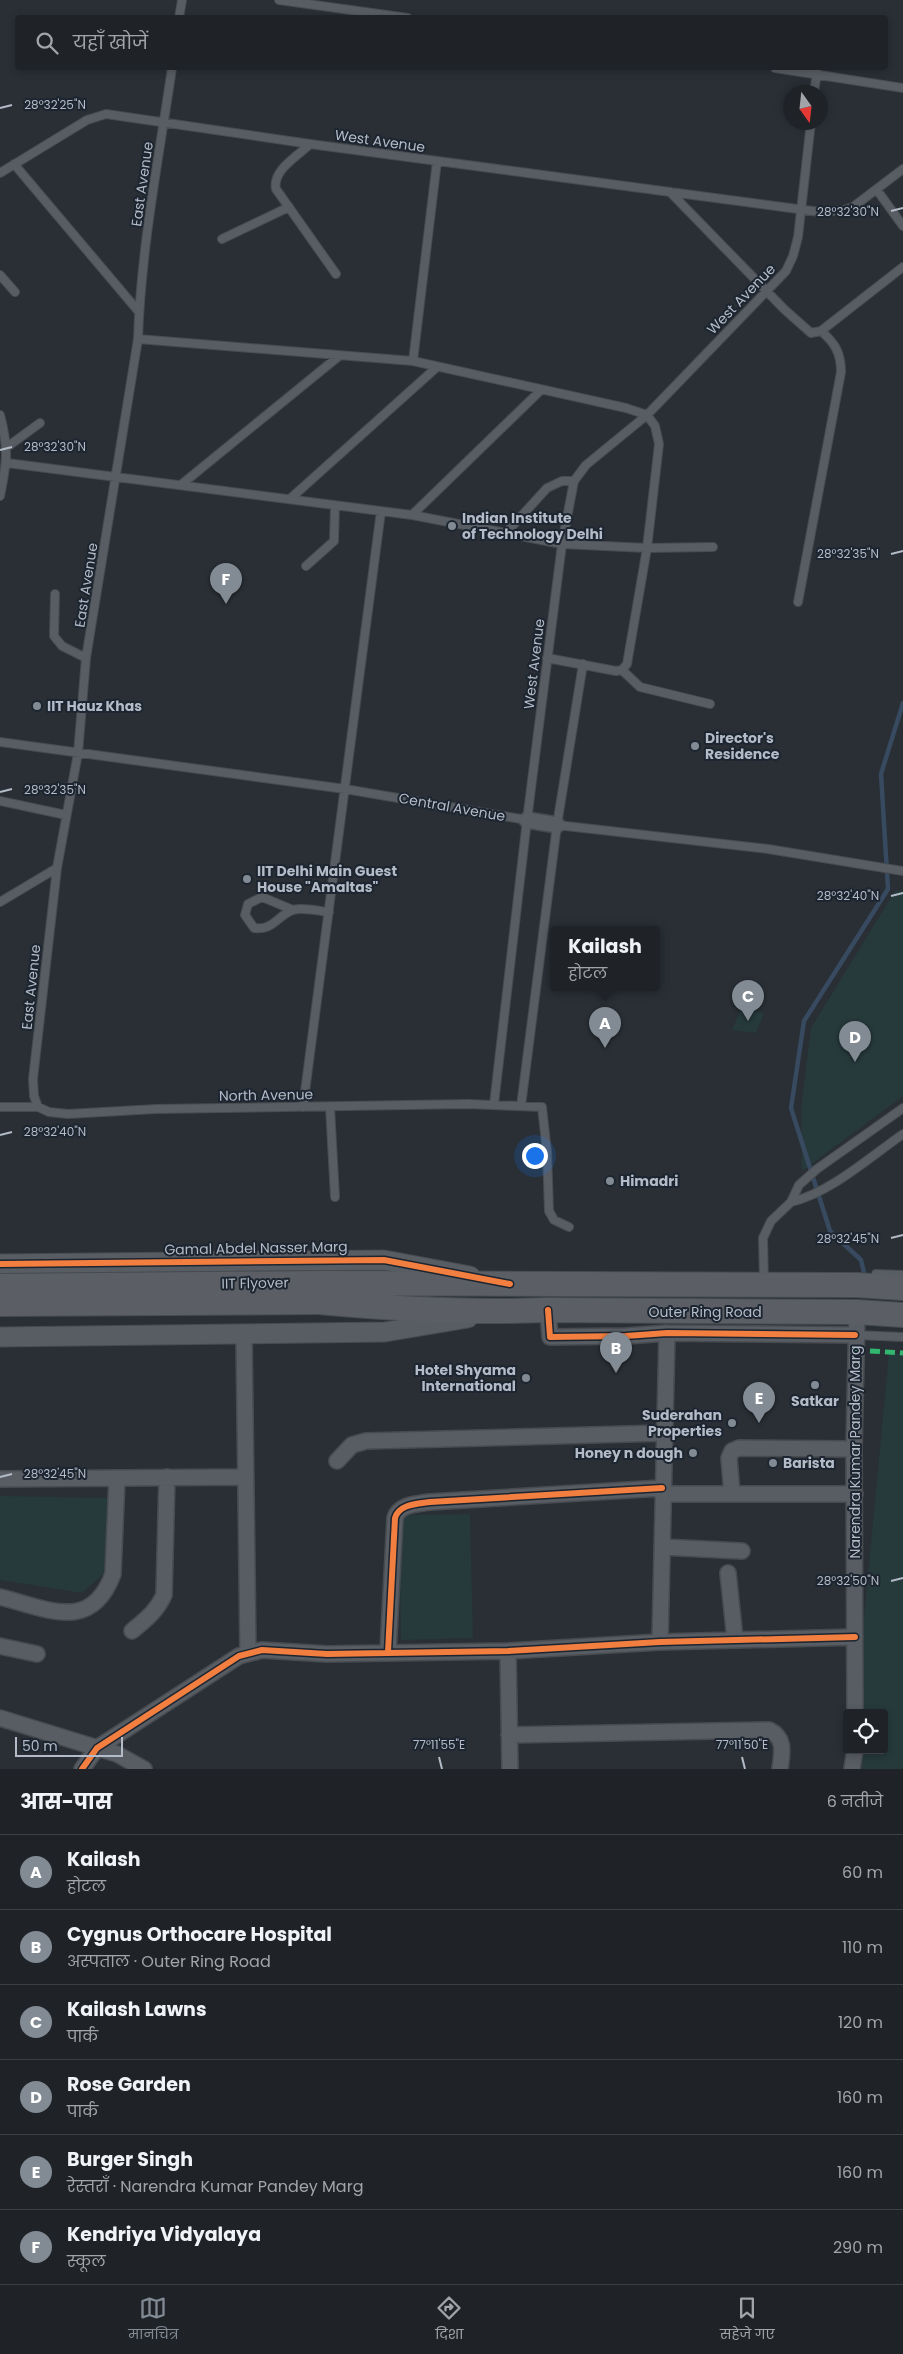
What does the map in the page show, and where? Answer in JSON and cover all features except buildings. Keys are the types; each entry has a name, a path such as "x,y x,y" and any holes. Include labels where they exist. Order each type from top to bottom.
{"main road":[{"name":"Outer Ring Road","path":"510,1284 857,1285 903,1288"},
{"name":"IIT Flyover","path":"0,1304 510,1284"},
{"name":"IIT Flyover","path":"0,1286 321,1292 382,1308 506,1312"},
{"name":"Outer Ring Road","path":"506,1312 548,1310 759,1323 856,1324 903,1315"}],"street":[{"name":"Central Avenue","path":"527,820 557,825"},
{"name":"Gamal Abdel Nasser Marg","path":"0,1264 384,1260 510,1284"},
{"path":"548,1310 550,1337 626,1336 759,1323"},
{"path":"0,1337 385,1332 506,1312"},
{"name":"Narendra Kumar Pandey Marg","path":"855,1709 854,1449 856,1324"},
{"path":"660,1642 667,1333"},
{"path":"244,1334 248,1652"},
{"path":"337,1460 352,1445 366,1441 664,1433"},
{"path":"732,1494 729,1458 732,1451 739,1448 854,1449"},
{"path":"0,1479 245,1477"},
{"path":"0,1597 66,1613 81,1612 90,1606 109,1584 113,1574 117,1478"},
{"path":"132,1631 160,1605 164,1595 167,1478"},
{"path":"388,1652 395,1518 400,1509 409,1505 430,1502 662,1491 732,1494 855,1494"},
{"path":"662,1547 742,1551"},
{"path":"728,1573 735,1639"},
{"path":"82,1769 96,1748 248,1652 262,1650 327,1654 508,1651 660,1642 855,1636"},
{"path":"0,1646 37,1654"},
{"path":"508,1651 510,1769"},
{"path":"0,1718 125,1757 144,1769"},
{"path":"510,1735 769,1730 776,1733 780,1740 782,1749 780,1769"},
{"path":"852,1769 854,1754"}],"lane":[{"path":"180,15 182,0"},
{"path":"279,0 386,15"},
{"name":"East Avenue","path":"38,1107 34,1096 33,1079 57,868 78,753 86,658 138,339 139,312 152,192 172,70"},
{"path":"792,70 903,88"},
{"path":"815,85 817,73"},
{"name":"West Avenue","path":"0,173 96,116 115,114 310,144 800,211 798,237 793,256 786,271 647,415 586,465 574,481 562,544 547,658 494,1104"},
{"path":"810,130 800,211 844,210 877,190 903,169"},
{"path":"310,144 277,175 276,189 336,274"},
{"path":"413,361 436,161"},
{"path":"14,164 139,312"},
{"path":"877,190 903,226"},
{"path":"670,192 767,292 806,330 813,333 821,331 903,267"},
{"path":"222,240 289,207"},
{"path":"0,275 15,292"},
{"path":"798,602 841,372 840,360 835,344 821,331"},
{"path":"138,339 413,361 626,408 647,415 655,426 659,444 647,548 631,645 627,664 622,670"},
{"path":"182,484 339,356"},
{"path":"291,498 437,367"},
{"path":"412,515 541,390"},
{"path":"0,415 7,447 7,463 0,496"},
{"path":"7,447 40,423"},
{"path":"7,463 412,515 562,544 647,548 713,547"},
{"path":"506,533 547,488 562,481 574,481"},
{"path":"306,566 334,541 336,505"},
{"path":"303,1107 381,511"},
{"path":"55,594 54,636 62,646 86,658"},
{"path":"547,658 622,670 640,687 710,704"},
{"path":"521,1106 557,825 582,664"},
{"name":"Central Avenue","path":"0,742 345,789 527,820"},
{"path":"0,801 66,815"},
{"name":"Central Avenue","path":"557,825 768,849 903,871"},
{"path":"0,902 57,868"},
{"path":"293,910 270,926 261,929 254,928 244,915 248,904 262,897 293,910 329,912"},
{"name":"North Avenue","path":"0,1107 38,1107 49,1112 68,1114 156,1109 494,1104 542,1107 547,1152 549,1211 554,1220 569,1227"},
{"path":"330,1107 335,1197"},
{"path":"764,1286 763,1238 771,1221 791,1202 798,1186 816,1170 903,1108"},
{"path":"791,1202 812,1196 824,1189 903,1134"},
{"path":"876,1274 903,1276"},
{"path":"856,1324 903,1337"}],"shaded area":[{"path":"895,891 903,891 903,1096 802,1171 801,1108 811,1028"},
{"path":"742,1006 764,1013 756,1033 732,1030"},
{"path":"889,1353 903,1354 903,1769 850,1769 851,1754 888,1754 888,1709 855,1709"},
{"path":"0,1496 111,1498 109,1569 82,1593 0,1580"},
{"path":"470,1514 473,1638 401,1640 399,1515"}],"waterway":[{"path":"865,1277 861,1260 830,1231 791,1108 804,1021 888,889 881,774 903,703"}],"marked path":[{"path":"855,1350 903,1353"}],"cycle path":[{"path":"0,1264 384,1260 510,1284"},
{"path":"548,1310 550,1337 626,1336 667,1333 855,1335"},
{"path":"388,1652 395,1518 397,1513 404,1507 430,1502 662,1488"},
{"path":"82,1769 97,1748 239,1656 262,1650 327,1654 508,1651 660,1642 855,1637"}],"place":[{"name":"Indian Institute of Technology Delhi","path":"452,526"},
{"name":"Kendriya Vidyalaya","path":"226,604"},
{"name":"IIT Hauz Khas","path":"37,706"},
{"name":"Director's Residence","path":"695,746"},
{"name":"IIT Delhi Main Guest House \"Amaltas\"","path":"247,879"},
{"name":"Kailash Lawns","path":"748,1021"},
{"name":"Kailash","path":"605,1048"},
{"name":"Rose Garden","path":"855,1062"},
{"name":"Himadri","path":"610,1181"},
{"name":"Cygnus Orthocare Hospital","path":"616,1373"},
{"name":"Hotel Shyama International","path":"526,1378"},
{"name":"Satkar","path":"815,1385"},
{"name":"Suderahan Properties","path":"732,1423"},
{"name":"Burger Singh","path":"759,1423"},
{"name":"Honey n dough","path":"693,1453"},
{"name":"Barista","path":"773,1463"}]}
